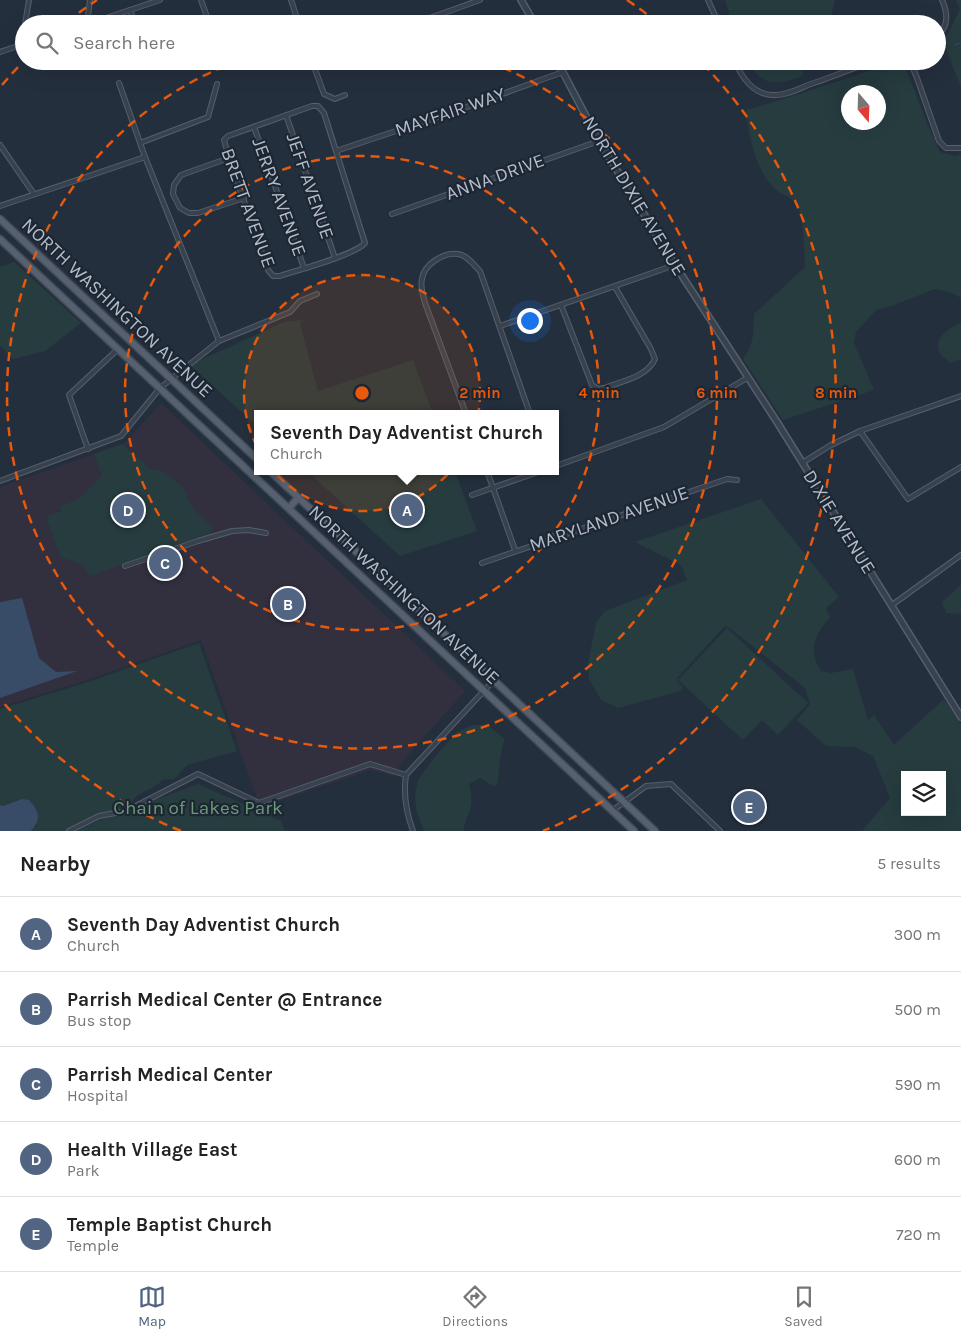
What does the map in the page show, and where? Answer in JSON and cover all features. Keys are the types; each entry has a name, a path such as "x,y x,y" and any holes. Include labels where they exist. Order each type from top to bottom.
{"main road":[{"name":"NORTH WASHINGTON AVENUE","path":"0,219 254,456"},
{"name":"NORTH WASHINGTON AVENUE","path":"0,239 634,831"},
{"name":"NORTH WASHINGTON AVENUE","path":"274,475 655,831"},
{"path":"288,508 298,498"}],"street":[{"path":"26,15 29,0"},
{"path":"88,15 90,0"},
{"path":"115,15 160,0"},
{"path":"201,0 206,14"},
{"path":"291,0 296,15"},
{"path":"438,15 480,0"},
{"path":"521,0 530,15"},
{"path":"708,0 714,15"},
{"path":"942,0 947,12 946,21"},
{"path":"130,10 132,15"},
{"path":"0,52 15,47"},
{"path":"315,70 324,94 335,99 345,95"},
{"path":"739,70 746,81 758,91 773,95 791,92 849,70"},
{"path":"914,70 939,141 946,148 961,148"},
{"name":"NORTH DIXIE AVENUE","path":"562,72 599,141 675,265 717,328"},
{"name":"MAYFAIR WAY","path":"336,151 562,72"},
{"path":"119,83 145,157 219,341"},
{"path":"140,143 208,117 217,84"},
{"path":"254,127 312,106 318,106 324,113 365,243 361,248 304,268"},
{"name":"JEFF AVENUE","path":"286,115 335,258"},
{"name":"BRETT AVENUE","path":"254,127 228,136 224,140 268,270 273,276 280,276 304,268"},
{"name":"JERRY AVENUE","path":"254,127 304,268"},
{"name":"ANNA DRIVE","path":"392,214 599,141"},
{"path":"0,145 34,194"},
{"path":"0,206 145,157"},
{"path":"229,158 181,175 174,185 173,194 180,208 189,213 198,213 244,198"},
{"path":"465,410 421,288 422,276 430,264 442,255 459,254 471,261 480,271 529,410"},
{"path":"500,326 675,265"},
{"path":"562,305 592,384 598,389 604,388 642,374 651,367 655,359 615,287"},
{"path":"0,481 121,436 160,388 219,341 290,312 300,301 317,294"},
{"name":"DIXIE AVENUE","path":"717,328 961,717"},
{"path":"88,449 69,395 118,349"},
{"path":"559,465 664,427 747,378"},
{"path":"802,463 831,444 860,431 961,396"},
{"path":"860,431 908,499 961,467"},
{"path":"489,475 516,550"},
{"path":"472,495 530,475"},
{"name":"MARYLAND AVENUE","path":"482,563 726,479 737,480"},
{"path":"126,566 232,531 249,530 266,534"},
{"path":"892,605 961,555"},
{"path":"413,831 407,815 404,792 406,775 494,680"},
{"path":"69,831 99,816 126,811 184,779 198,774 259,803 370,764 406,775"},
{"path":"612,811 646,786 671,784 720,831"}],"shaded area":[{"path":"161,403 465,691 401,763 395,777 371,770 260,807 201,640 87,680 0,707 0,487 125,443"}],"green space":[{"path":"725,0 835,0 831,15 730,15"},
{"path":"956,0 961,0 961,87 947,52 946,38 960,9"},
{"path":"752,70 803,70 803,76 785,82 771,82"},
{"path":"872,70 906,70 940,152 955,156 961,154 961,298 952,293 935,289 876,310 856,332 854,343 874,390 783,420 743,359 750,348 754,314 805,267 803,229 801,215 796,205 790,198 774,188 757,161 746,110"},
{"path":"14,262 81,323 45,351 13,359 0,346 0,267"},
{"path":"303,320 300,324 318,391 413,360 432,410 254,410 254,423 190,365 284,322"},
{"path":"961,323 961,359 950,363 941,354 938,344 947,331"},
{"path":"122,444 150,469 163,471 185,489 194,510 213,528 210,533 90,576 79,563 61,557 46,517 62,511 59,507 79,499 102,476 94,454"},
{"path":"311,475 456,475 477,531 400,556"},
{"path":"761,499 839,597 826,608 830,617 820,630 815,642 814,656 821,671 831,673 853,669 868,720 874,715 894,745 944,699 961,724 961,831 862,831 890,798 873,756 854,747 826,746 797,720 810,704 805,688 727,626 677,678 677,681 683,688 681,691 618,708 601,700 589,679 588,664 596,623 605,611 687,580 681,565 635,542"},
{"path":"961,585 961,614 946,613 942,602"},
{"path":"727,628 808,703 778,735 762,720 743,740 678,680"},
{"path":"199,643 237,751 187,765 174,779 162,780 137,797 129,807 97,818 70,831 31,831 37,825 22,799 3,806 0,805 0,709 88,682"},
{"path":"472,725 487,725 505,739 502,747 497,785 493,786 480,778 469,784 471,803 464,831 424,831 416,810 415,796 418,780 457,732"},
{"name":"Chain of Lakes Park","path":"198,784 281,821 285,831 76,831 98,821"}],"water":[{"path":"22,598 39,658 56,672 77,671 0,698 0,602"},
{"path":"22,799 29,800 37,811 37,823 31,831 0,831 0,805 3,806"}],"waterway":[{"path":"954,45 961,43"}],"place":[{"name":"Health Village East","path":"128,510"},
{"name":"Seventh Day Adventist Church","path":"407,510"},
{"name":"Parrish Medical Center","path":"165,563"},
{"name":"Parrish Medical Center @ Entrance","path":"288,604"},
{"name":"Temple Baptist Church","path":"749,807"}]}
